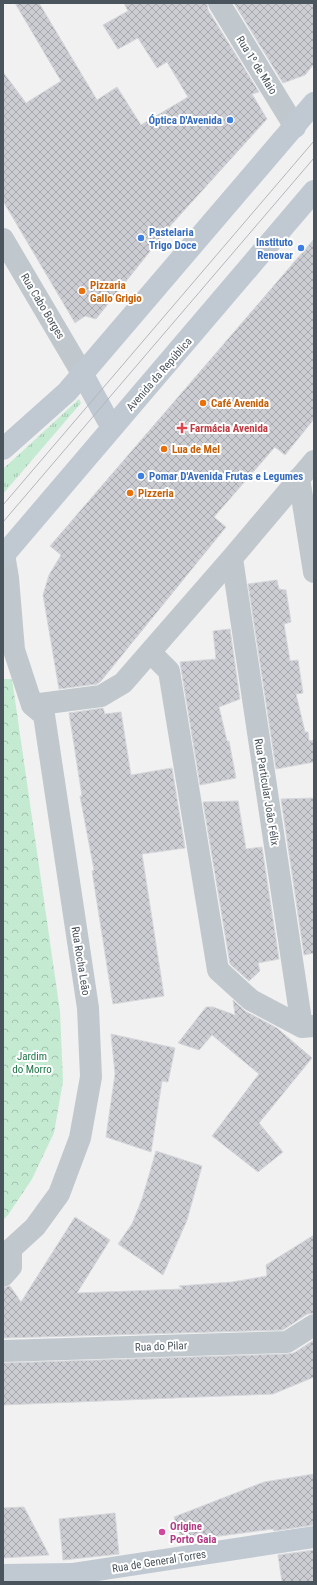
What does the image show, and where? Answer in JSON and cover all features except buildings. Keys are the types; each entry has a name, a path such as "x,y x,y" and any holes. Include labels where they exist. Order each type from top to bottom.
{"main road":[{"path":"3,449 67,392 314,103"},
{"name":"Avenida da República","path":"4,555 314,191"},
{"path":"82,373 112,428"},
{"name":"Rua de General Torres","path":"3,1575 72,1574 314,1537"}],"street":[{"name":"Rua 1º de Maio","path":"219,3 295,127"},
{"name":"Rua Cabo Borges","path":"5,243 82,373"},
{"path":"32,705 101,696 123,683 232,558 314,460"},
{"path":"299,478 314,572"},
{"name":"Rua Rocha Leão","path":"4,555 8,578 8,646 32,705 44,715 88,1008 91,1077 80,1138 59,1194 35,1226 7,1252"},
{"name":"Rua Particular João Félix","path":"232,558 308,1026"},
{"name":"Rua Particular João Félix","path":"150,652 168,671 218,970 251,1000 308,1026"},
{"path":"3,1276 11,1267 7,1252"},
{"name":"Rua do Pilar","path":"3,1351 287,1342 314,1326"}],"green space":[{"path":"79,399 81,403 3,494 3,469"},
{"name":"Jardim do Morro","path":"3,679 12,679 60,1011 63,1081 54,1133 32,1179 3,1220"}],"tram line":[{"path":"3,505 314,141"},
{"path":"3,522 314,158"}],"place":[{"name":"Óptica D'Avenida","path":"230,120"},
{"name":"Pastelaria Trigo Doce","path":"141,238"},
{"name":"Instituto Renovar","path":"301,248"},
{"name":"Pizzaria Gallo Grigio","path":"82,291"},
{"name":"Café Avenida","path":"203,403"},
{"name":"Farmácia Avenida","path":"182,428"},
{"name":"Lua de Mel","path":"164,449"},
{"name":"Pomar D'Avenida Frutas e Legumes","path":"141,476"},
{"name":"Pizzeria","path":"130,493"},
{"name":"Origine Porto Gaia","path":"162,1532"}]}
